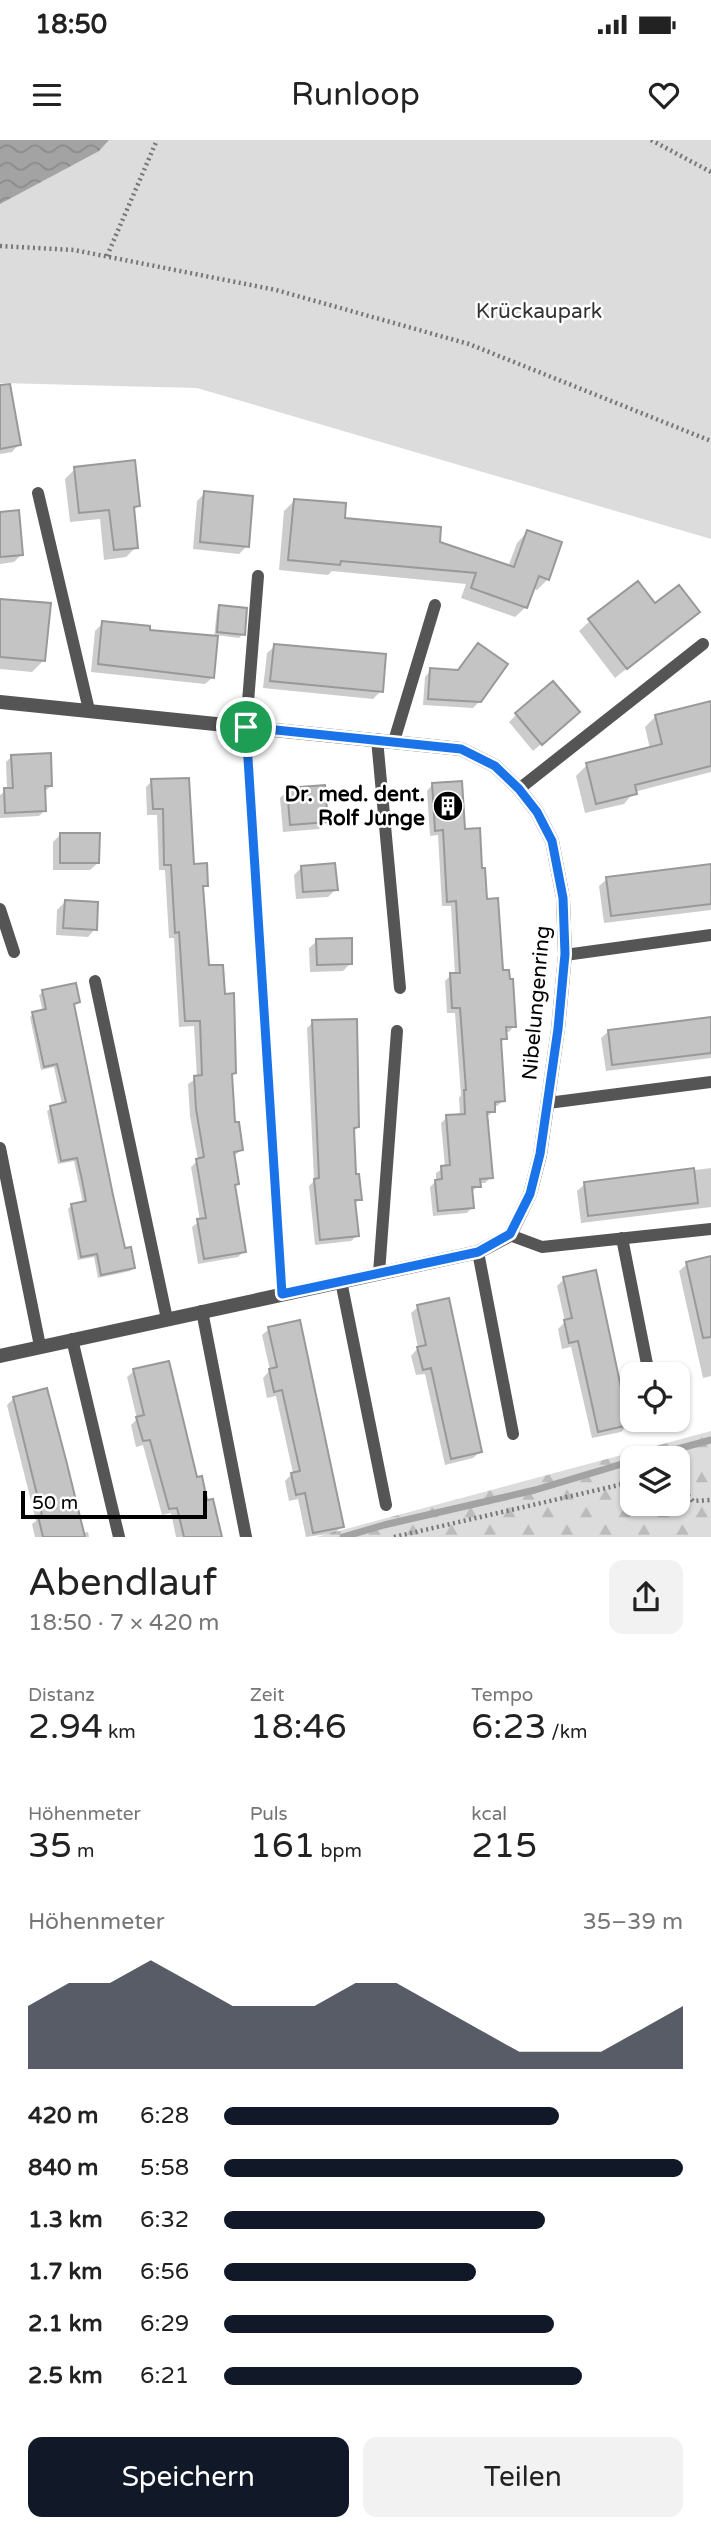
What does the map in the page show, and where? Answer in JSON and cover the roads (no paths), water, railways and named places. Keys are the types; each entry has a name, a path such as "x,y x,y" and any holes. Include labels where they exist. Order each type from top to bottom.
{"street":[{"name":"Nibelungenring","path":"0,702 461,749 495,766 519,789 537,812 552,841 563,898 565,954 540,1154 530,1194 510,1234"},
{"path":"0,1356 478,1252 510,1234"}],"lane":[{"path":"38,493 89,710"},
{"path":"258,576 246,727 282,1294"},
{"path":"394,741 435,605"},
{"path":"519,789 703,645"},
{"path":"377,739 400,988"},
{"path":"0,909 14,952"},
{"path":"565,954 711,935"},
{"path":"95,981 167,1319"},
{"path":"379,1273 397,1031"},
{"path":"548,1103 711,1082"},
{"path":"0,1148 40,1346"},
{"path":"510,1234 542,1247 711,1229"},
{"path":"622,1238 647,1362"},
{"path":"478,1252 513,1434"},
{"path":"341,1281 386,1505"},
{"path":"202,1311 246,1537"},
{"path":"72,1339 119,1537"}],"water":[{"path":"0,140 109,140 99,151 0,204"}],"waterway":[{"path":"689,1446 711,1440"},
{"path":"343,1537 535,1490 620,1465"}],"place":[{"name":"Dr. med. dent. Rolf Junge","path":"448,806"}],"park label":[{"name":"Krückaupark","path":"539,311"}]}
